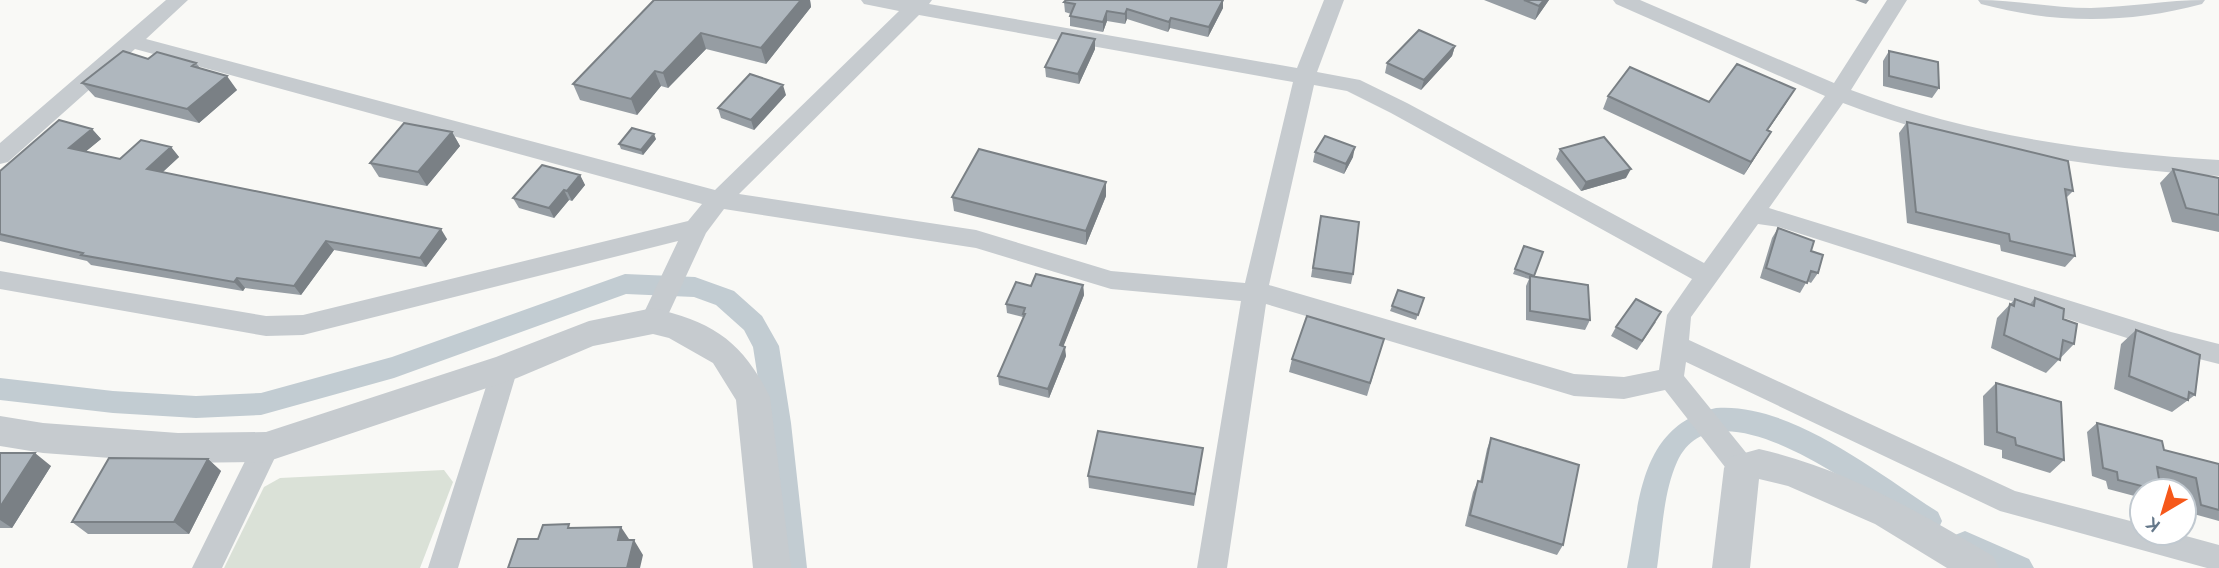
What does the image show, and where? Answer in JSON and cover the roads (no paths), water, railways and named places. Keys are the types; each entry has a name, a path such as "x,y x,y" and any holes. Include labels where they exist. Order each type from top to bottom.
{"street":[{"path":"0,156 178,0"},
{"path":"871,0 917,4 1352,85 1707,276"},
{"path":"1212,568 1255,293 1305,76 1334,0"},
{"path":"1623,0 1839,92 1908,118 1998,142 2100,161 2219,168"},
{"path":"1731,568 1742,468 1671,378 1679,315 1839,92 1897,0"},
{"path":"1988,0 2025,9 2080,17 2128,14 2194,0"},
{"path":"0,431 43,438 178,448 266,447 505,368 589,334 658,313 696,228 719,200 917,4"},
{"path":"129,41 719,200 976,239 1111,280 1276,295 1574,385 1624,388 1671,378"},
{"path":"1752,215 1779,218 2219,354"},
{"path":"0,280 266,326 303,324 696,228"},
{"path":"658,313 725,354 753,397 772,568"},
{"path":"1675,345 2010,502 2219,558"},
{"path":"443,568 505,368"},
{"path":"207,568 266,447"},
{"path":"1742,468 1759,464 1793,472 1888,513 1980,568"}],"waterway":[{"path":"0,389 113,402 196,407 261,404 394,367 625,284 695,287 725,298 753,323 766,346 778,423 792,568"},
{"path":"1642,568 1667,454 1692,429 1716,420 1749,422 1802,442 1858,474 1928,521"},
{"path":"1965,544 2019,568"}]}
